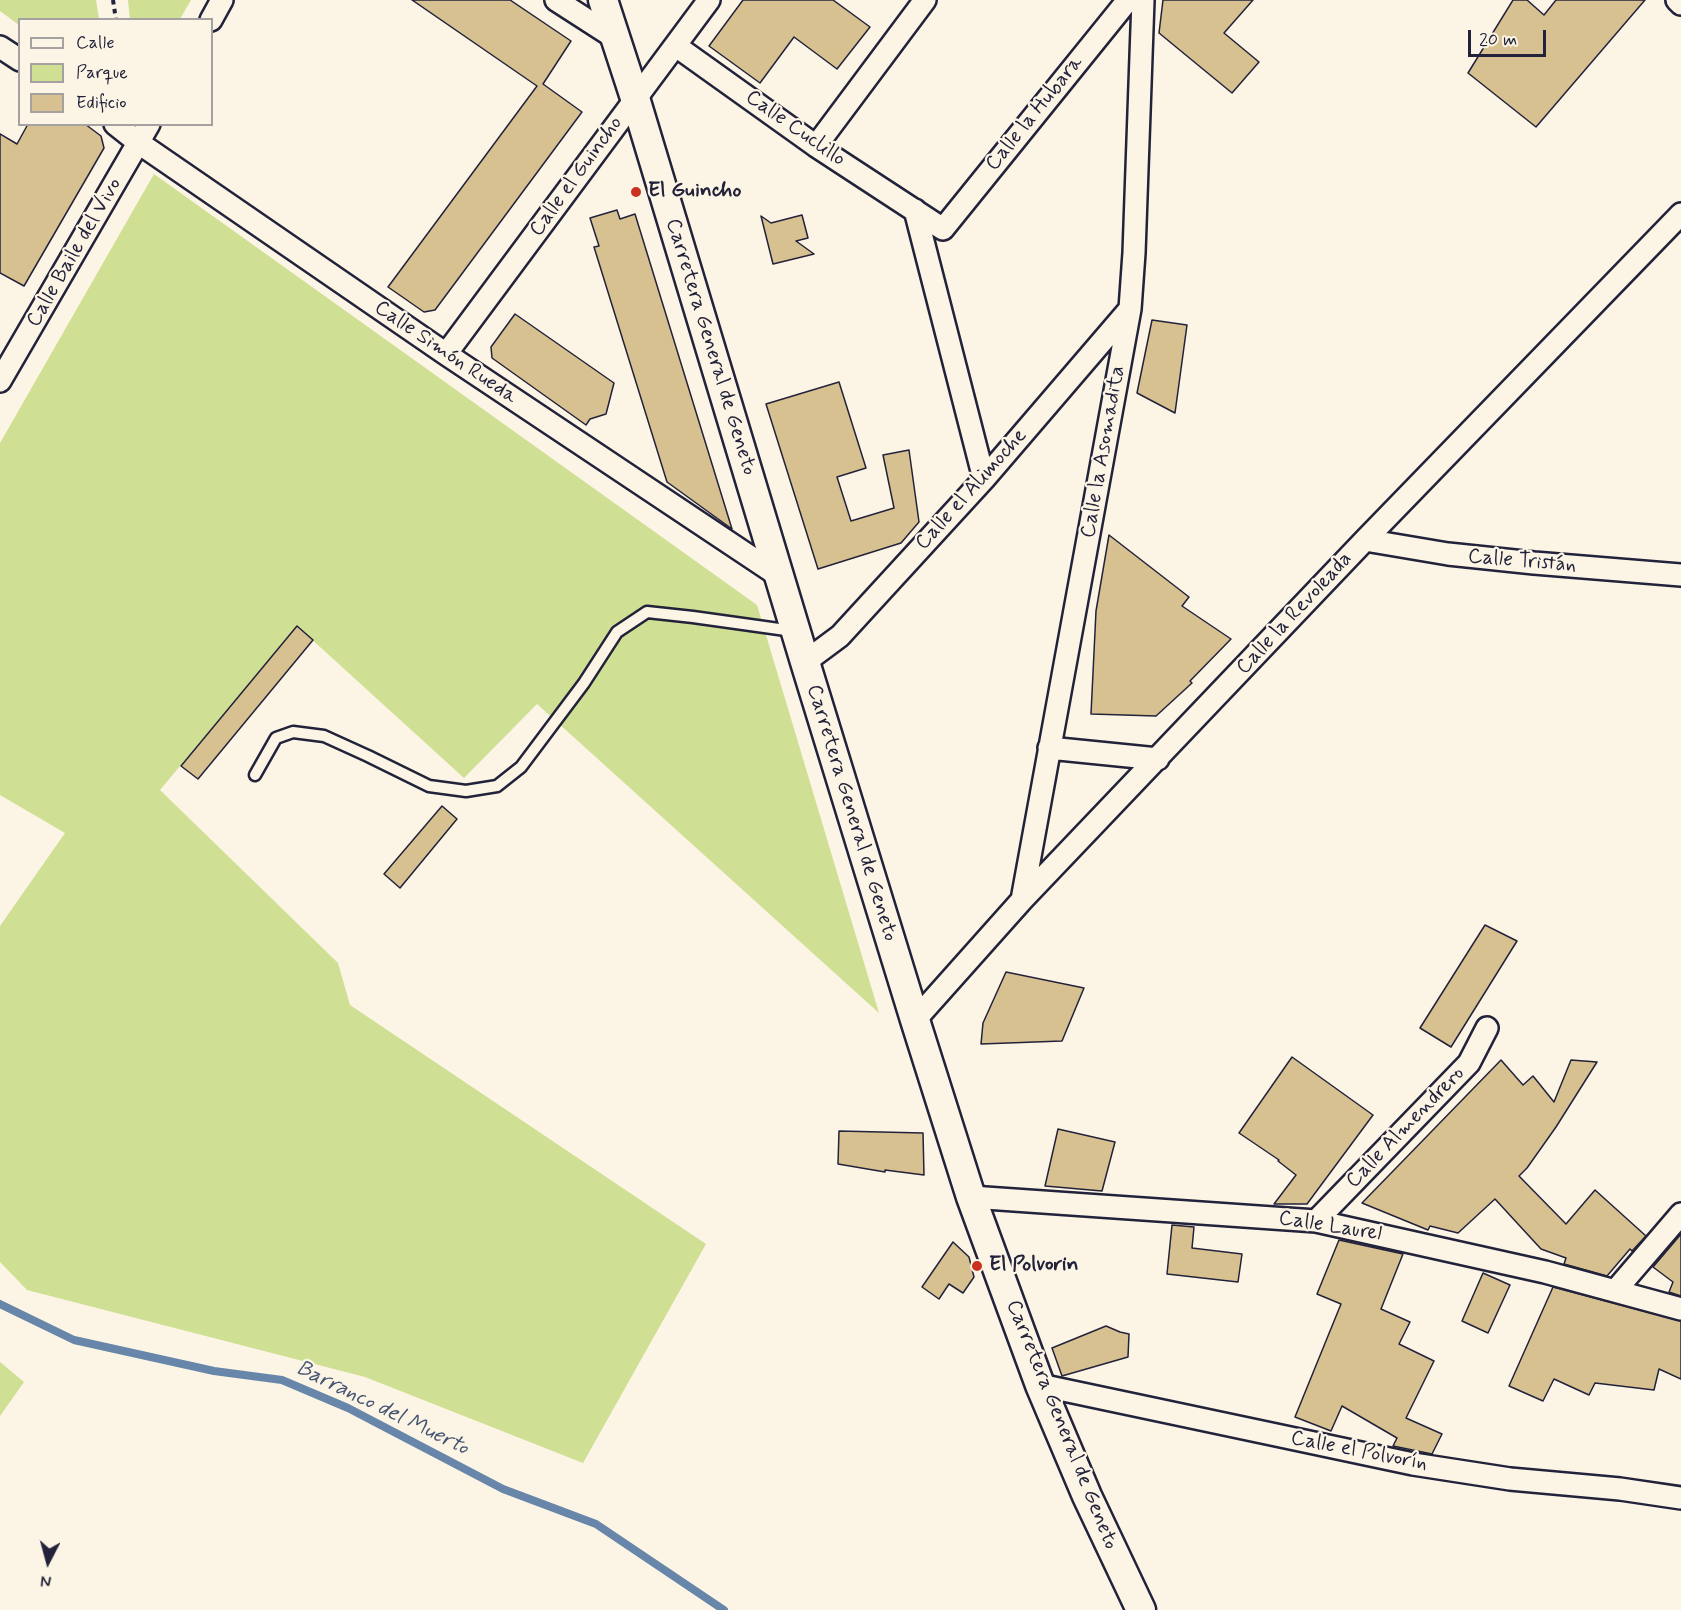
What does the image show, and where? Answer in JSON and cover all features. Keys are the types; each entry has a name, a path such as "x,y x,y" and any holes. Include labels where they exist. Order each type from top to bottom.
{"main road":[{"name":"Carretera General de Geneto","path":"603,0 971,1197 1040,1385 1087,1496 1141,1610"}],"street":[{"path":"212,18 222,0"},
{"path":"556,0 615,38"},
{"name":"Calle el Guincho","path":"446,354 709,0"},
{"path":"816,146 925,0"},
{"name":"Calle la Hubara","path":"943,229 1128,0"},
{"name":"Calle la Asomadita","path":"1022,900 1130,309 1143,0"},
{"path":"1677,0 1681,4"},
{"name":"Calle Cuclillo","path":"676,46 816,146 943,229"},
{"path":"0,47 18,59"},
{"name":"Calle Simón Rueda","path":"121,126 144,134 446,354 779,576"},
{"name":"Calle Baile del Vivo","path":"0,381 144,134"},
{"path":"915,210 984,479"},
{"name":"Calle la Revoleada","path":"915,1020 1022,900 1365,540 1681,214"},
{"name":"Calle el Alimoche","path":"805,662 840,636 984,479 1130,309"},
{"name":"Calle Tristán","path":"1365,540 1448,554 1681,575"},
{"path":"1049,748 1158,759"},
{"name":"Calle Almendrero","path":"1316,1221 1469,1063 1487,1028"},
{"name":"Calle Laurel","path":"971,1197 1316,1221 1545,1272 1681,1310"},
{"path":"1615,1291 1681,1214"},
{"name":"Calle el Polvorín","path":"1040,1385 1413,1464 1510,1479 1620,1489 1681,1498"}],"lane":[{"path":"255,775 276,738 293,732 324,736 429,786 466,791 497,786 521,767 584,683 617,632 647,612 796,632"}],"path":[{"path":"113,0 116,18"}],"green space":[{"path":"0,0 96,0 99,18 18,18 18,24 0,11"},
{"path":"128,0 191,0 181,18 130,18"},
{"path":"154,174 757,605 879,1013 537,704 464,778 297,626 160,790 338,963 350,1005 706,1244 583,1463 365,1377 27,1290 0,1262 0,926 65,833 0,795 0,443"},
{"path":"0,1362 24,1382 0,1416"}],"building":[{"path":"412,0 510,0 571,41 543,84 582,112 435,310 424,312 388,287 537,86"},
{"path":"743,0 833,0 870,27 837,69 794,37 760,83 709,46"},
{"path":"1163,0 1253,0 1224,33 1259,62 1232,93 1159,33"},
{"path":"1513,0 1527,0 1544,15 1556,0 1645,0 1536,127 1468,73"},
{"path":"27,126 88,126 101,136 104,148 24,286 0,273 0,134 17,144"},
{"path":"617,210 620,219 635,214 732,529 667,482 594,247 599,246 590,218"},
{"path":"802,215 808,238 796,241 814,254 773,264 761,216 771,223"},
{"path":"515,314 614,383 606,414 590,419 586,425 492,358 491,347"},
{"path":"1152,320 1187,325 1175,413 1137,393"},
{"path":"839,382 866,468 837,477 851,521 894,508 883,455 909,450 919,522 901,543 818,569 766,404"},
{"path":"1109,535 1189,597 1182,606 1231,639 1190,681 1192,683 1156,716 1091,714 1096,611"},
{"path":"297,626 313,640 198,779 181,766"},
{"path":"442,806 457,819 400,888 384,874"},
{"path":"1485,925 1517,941 1451,1047 1420,1028"},
{"path":"1006,972 1084,988 1062,1041 981,1044 983,1023"},
{"path":"1292,1057 1373,1115 1307,1204 1274,1204 1296,1175 1279,1160 1239,1133"},
{"path":"1501,1060 1523,1085 1533,1076 1554,1102 1571,1060 1597,1062 1556,1127 1519,1176 1566,1224 1595,1190 1646,1236 1632,1251 1630,1249 1607,1276 1564,1264 1566,1258 1541,1249 1495,1199 1458,1233 1430,1226 1428,1230 1362,1203"},
{"path":"1058,1129 1115,1142 1102,1191 1045,1186"},
{"path":"839,1131 923,1133 924,1175 885,1170 885,1172 838,1164"},
{"path":"1172,1225 1194,1227 1192,1248 1242,1254 1238,1282 1167,1274"},
{"path":"1681,1234 1681,1296 1669,1292 1673,1282 1653,1267"},
{"path":"1339,1240 1403,1254 1381,1309 1410,1322 1399,1344 1434,1361 1406,1418 1442,1434 1432,1454 1393,1446 1397,1438 1342,1406 1331,1431 1295,1417 1341,1304 1317,1294"},
{"path":"953,1242 969,1257 974,1277 963,1293 949,1284 939,1299 922,1287"},
{"path":"1483,1273 1510,1285 1488,1333 1462,1321"},
{"path":"1553,1287 1681,1321 1681,1379 1659,1369 1654,1390 1595,1383 1589,1395 1554,1379 1543,1401 1509,1386"},
{"path":"1106,1326 1129,1334 1128,1357 1062,1376 1052,1348"}],"waterway":[{"name":"Barranco del Muerto","path":"0,1304 74,1340 214,1371 282,1380 348,1408 503,1489 596,1524 724,1610"}],"place":[{"name":"El Guincho","path":"636,192"},
{"name":"El Polvorin","path":"977,1266"}]}
